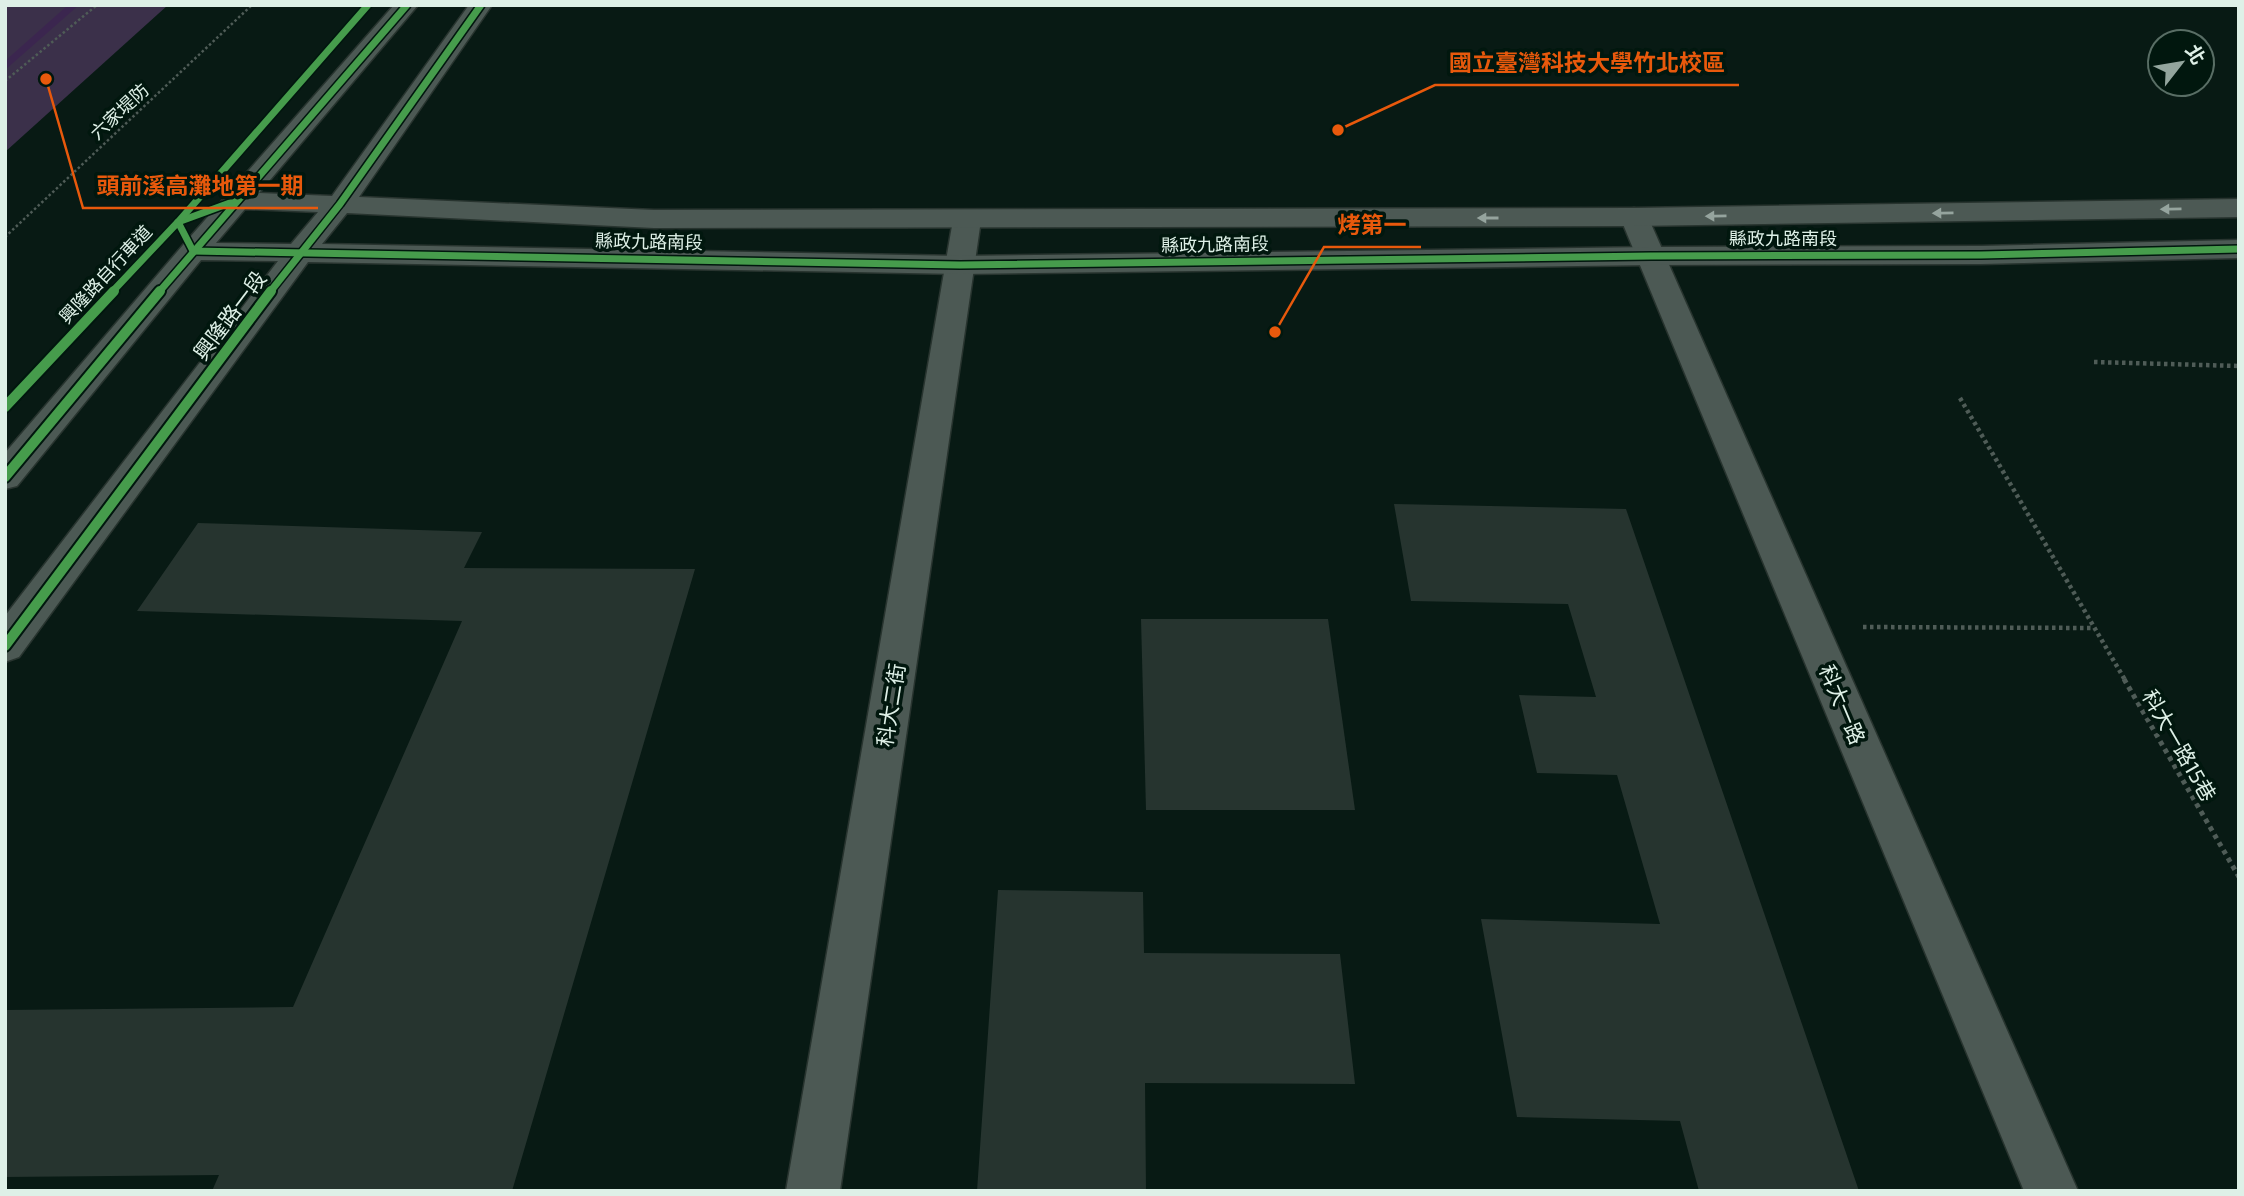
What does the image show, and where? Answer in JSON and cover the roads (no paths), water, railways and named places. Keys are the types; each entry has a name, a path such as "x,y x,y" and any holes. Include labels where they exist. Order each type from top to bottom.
{"street":[{"path":"5,477 193,251 407,5"},
{"name":"興隆路一段","path":"5,646 300,252 340,204 481,5"},
{"name":"縣政九路南段","path":"238,200 654,219 1634,217 2239,208"},
{"name":"科大一路","path":"1634,217 2051,1191"},
{"name":"科大二街","path":"813,1191 967,220"},
{"name":"縣政九路南段","path":"193,251 960,265 1651,256 1981,255 2239,249"}],"waterway":[{"path":"5,67 74,5"}],"place":[{"name":"頭前溪高灘地第一期","path":"46,79"},
{"name":"國立臺灣科技大學竹北校區","path":"1338,130"},
{"name":"烤第一","path":"1275,332"}]}
